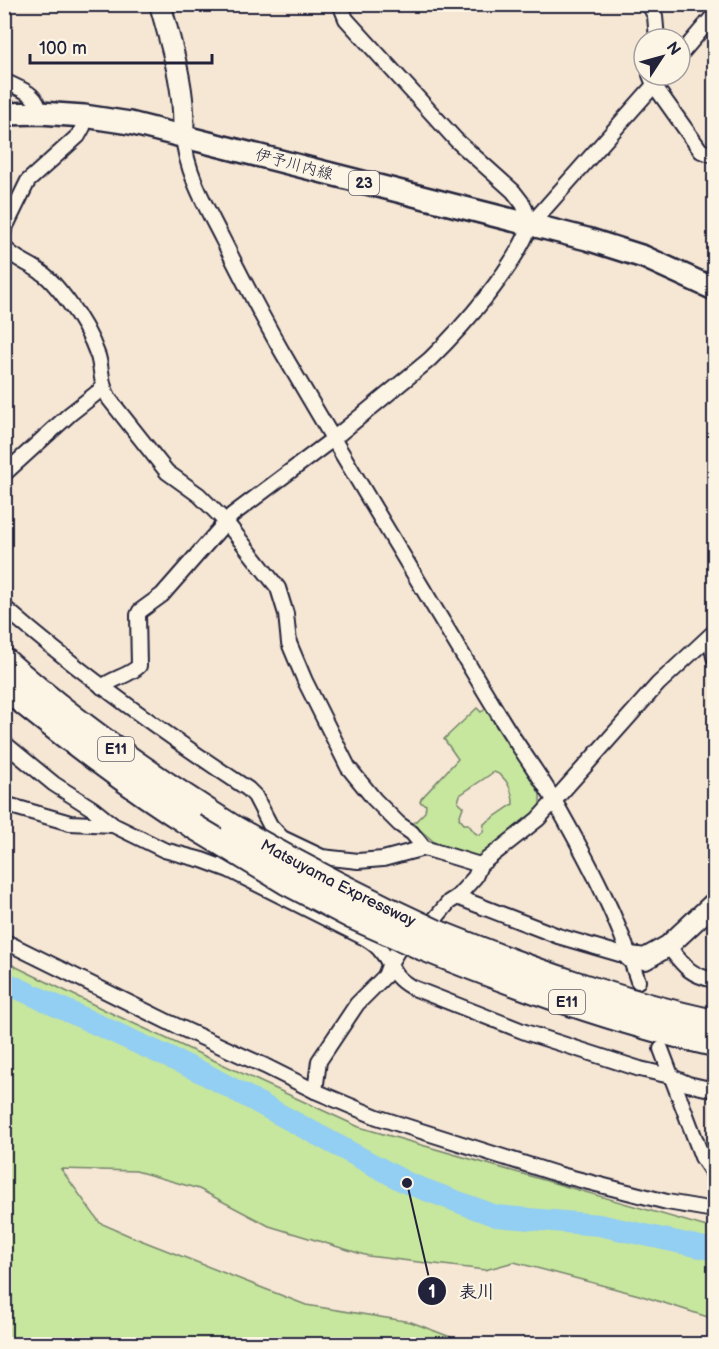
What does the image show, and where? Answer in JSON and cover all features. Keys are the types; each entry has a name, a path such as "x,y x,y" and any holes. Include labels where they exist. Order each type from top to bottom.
{"highway":[{"name":"Matsuyama Expressway","path":"4,660 86,728 234,828 354,894 498,979 599,1013 714,1044"},
{"name":"Matsuyama Expressway","path":"4,687 73,743 139,792 286,882 353,916 429,940 506,960 604,993 714,1023"}],"main road":[{"name":"伊予川内線","path":"4,114 40,113 84,116 183,135 531,224 644,257 714,289"}],"street":[{"path":"160,4 180,76 184,117 184,151 200,195 254,302 333,439 512,736 555,801 600,884 639,981"},
{"path":"340,4 346,19 456,140 513,191 523,204 531,224"},
{"path":"649,4 655,15 656,27"},
{"path":"692,41 714,15"},
{"path":"4,81 35,98 39,104 40,113"},
{"path":"102,687 110,681 133,672 139,666 138,615 140,611 162,595 232,515 333,439 429,360 460,328 518,252 531,224 648,87"},
{"path":"661,87 701,152 714,155"},
{"path":"4,230 28,181 78,136 83,127 84,116"},
{"path":"4,247 14,258 44,274 75,312 98,356 103,388 166,472 199,495 226,522 278,588 286,614 290,643 304,681 348,767 374,799 399,824 412,833 424,848"},
{"path":"4,474 70,414 103,388"},
{"path":"4,607 102,687 248,789 255,796 270,825 282,838 304,850 338,861 383,859 424,848 480,865"},
{"path":"315,1090 320,1061 360,1001 385,976 398,950 457,897 475,876 480,865 538,819 658,684 712,634"},
{"path":"712,634 714,657"},
{"path":"4,743 54,784 113,825 164,850 229,870 365,938 379,948 390,963 395,976 411,987 525,1032 640,1069 670,1076 688,1084 714,1090"},
{"path":"4,804 69,823 113,825"},
{"path":"229,870 282,838"},
{"path":"457,897 558,936 630,957 645,959 668,946 714,903"},
{"path":"4,941 170,1023 377,1117 557,1174 667,1202 714,1210"},
{"path":"668,946 686,969 694,975 714,980"},
{"path":"662,1049 670,1076 702,1157 714,1175"}],"green space":[{"path":"477,708 481,712 487,708 540,794 540,805 536,814 478,860 440,847 413,824 425,812 426,805 420,802 421,799 458,759 444,739","holes":["494,772 499,774 508,785 513,804 484,824 483,832 479,835 459,818 463,807 458,802 460,795"]},
{"path":"4,961 113,1014 359,1127 714,1229 714,1319 639,1295 514,1262 485,1270 368,1256 269,1226 199,1189 136,1171 61,1169 100,1223 130,1236 306,1305 411,1322 469,1344 5,1344"}],"waterway":[{"path":"4,982 203,1073 407,1183 496,1216 599,1225 714,1250"}],"place":[{"name":"表川","path":"407,1183"}]}
